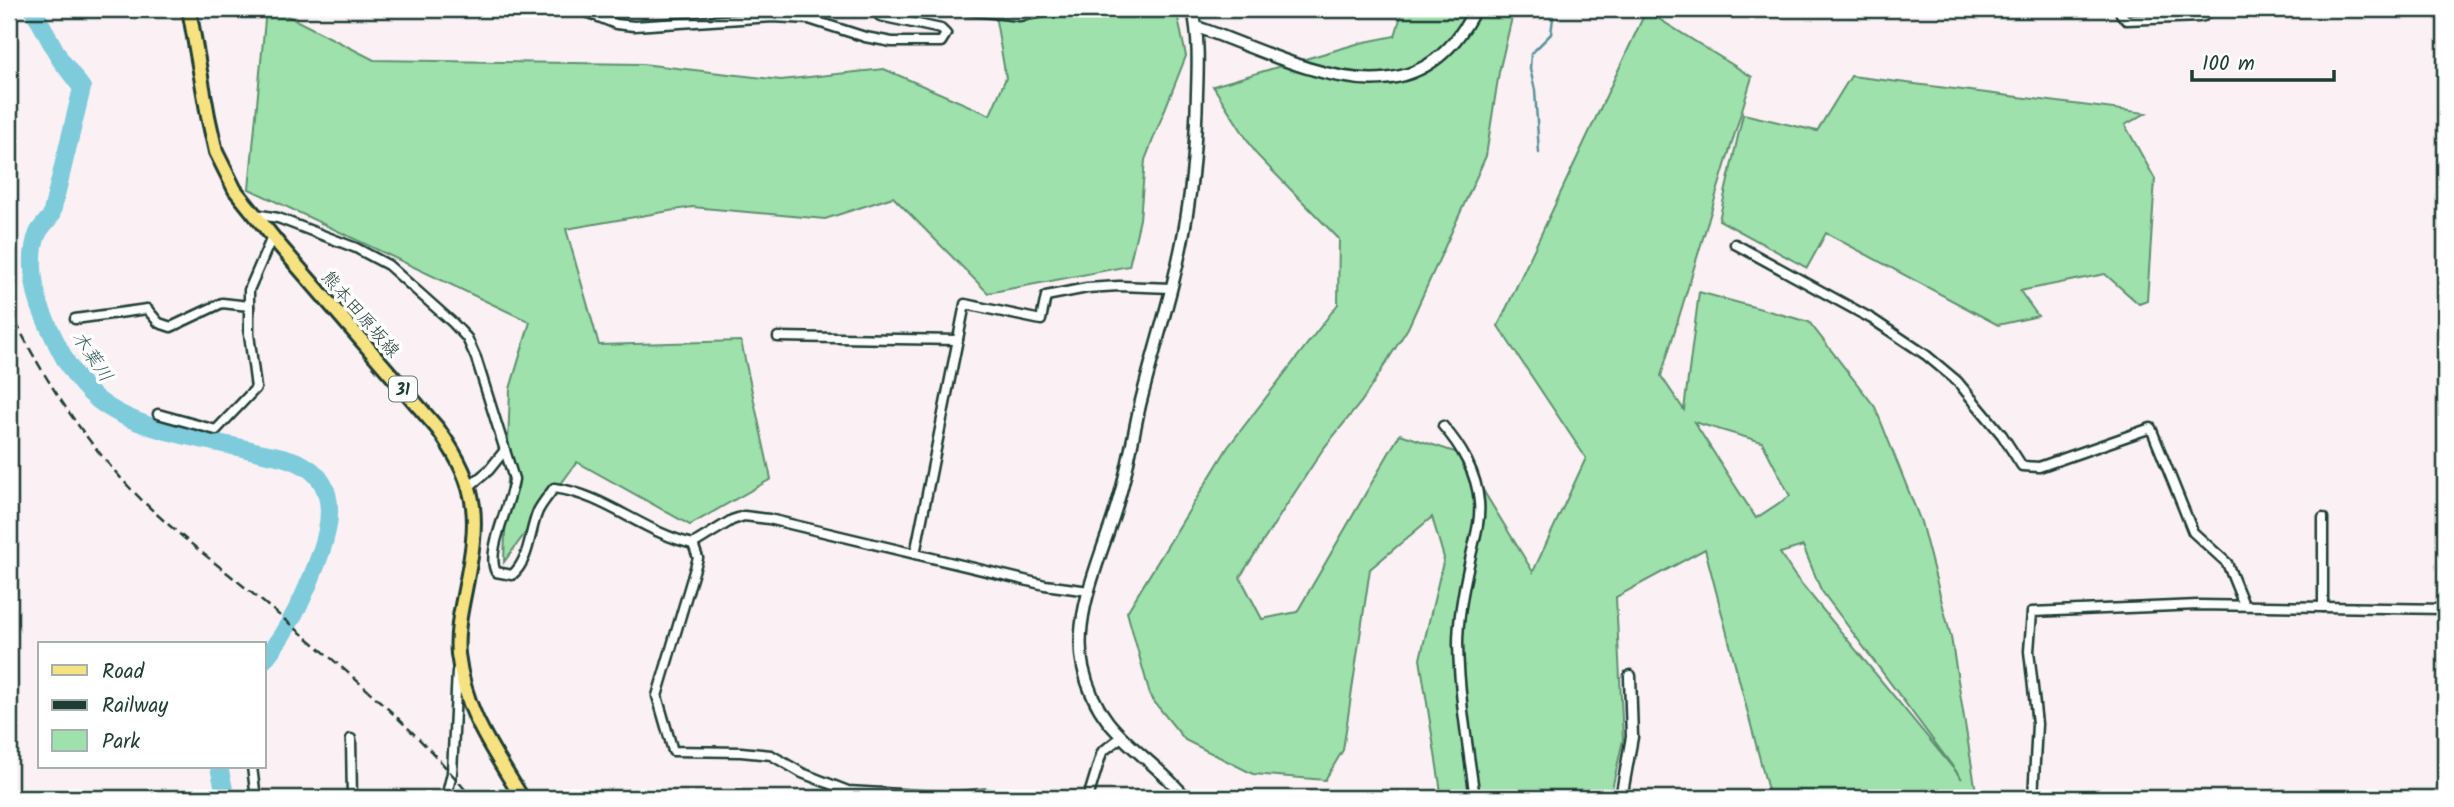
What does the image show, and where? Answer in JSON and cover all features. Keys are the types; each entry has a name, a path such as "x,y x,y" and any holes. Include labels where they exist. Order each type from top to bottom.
{"main road":[{"name":"熊本田原坂線","path":"189,9 216,152 235,190 272,237 438,429 457,457 470,486 474,543 461,611 458,650 464,692 477,722 522,798"}],"street":[{"path":"579,9 616,24 634,26 773,17 809,19 865,37 892,42 942,41 946,34 941,29 880,16 876,9"},
{"path":"956,9 1019,16 1062,9"},
{"path":"1186,798 1162,773 1120,738 1105,718 1093,697 1083,667 1080,639 1089,591 1122,489 1186,220 1196,110 1197,27 1193,9"},
{"path":"1197,27 1309,68 1342,77 1372,81 1396,78 1418,70 1436,59 1453,45 1475,9"},
{"path":"2120,9 2126,20 2199,17 2204,16 2210,9"},
{"path":"253,214 278,218 356,248 388,265 467,338 476,358 514,479 512,496 493,550 492,564 496,572 512,575 518,570 528,549 538,511 554,488 574,490 664,534 694,544"},
{"path":"158,414 216,430 256,388 249,334 249,290 272,237"},
{"path":"1735,244 1872,319 1926,355 1957,381 2002,435 2022,466 2039,467 2151,428 2193,532 2227,563 2244,605"},
{"path":"915,554 965,304 1041,320 1046,296 1087,288 1171,288"},
{"path":"75,319 147,309 159,323 171,327 222,303 249,306"},
{"path":"778,337 958,340"},
{"path":"1443,426 1459,443 1479,501 1477,529 1465,580 1458,645 1461,708 1475,798"},
{"path":"470,486 489,470 505,450"},
{"path":"694,544 732,520 744,516 769,519 1045,585 1089,591"},
{"path":"2323,518 2323,607"},
{"path":"694,544 698,558 657,696 673,751 771,755 802,773 848,791 952,797 984,794 1013,798"},
{"path":"2033,798 2037,724 2029,663 2032,612 2198,605 2445,609"},
{"path":"446,798 452,773 458,650"},
{"path":"1621,798 1632,737 1630,676"},
{"path":"1088,798 1102,752 1120,738"},
{"path":"351,739 352,798"},
{"path":"251,768 256,798"},
{"path":"2441,798 2445,792"}],"green space":[{"path":"266,9 274,9 374,60 642,64 781,80 884,69 990,115 1006,78 994,9 1176,9 1186,56 1145,160 1140,219 1129,266 988,293 893,197 825,219 692,207 566,229 599,345 741,341 771,479 690,525 577,462 504,562 510,389 530,322 249,189"},
{"path":"1403,9 1514,9 1499,72 1486,156 1408,328 1362,401 1323,449 1240,577 1262,619 1297,612 1400,434 1461,454 1533,572 1586,458 1498,326 1646,11 1752,77 1661,376 1684,410 1699,292 1809,322 1875,407 1921,522 1951,637 1977,798 1770,798 1705,549 1616,597 1623,740 1610,798 1442,798 1420,659 1444,558 1432,517 1370,569 1343,750 1325,780 1253,774 1185,740 1151,698 1127,612 1228,447 1338,304 1339,239 1257,155 1213,86 1360,43 1395,36","holes":["1694,422 1762,442 1790,496 1756,518","1803,546 1821,590 1962,779 1795,576 1780,553"]},
{"path":"1851,76 2146,113 2125,125 2155,179 2147,301 2139,304 2105,274 2020,291 2038,316 1998,325 1826,233 1807,268 1719,220 1743,114 1817,131"}],"waterway":[{"name":"木葉川","path":"33,9 60,59 82,88 51,216 38,233 33,253 35,286 40,307 66,361 80,383 115,411 154,428 294,461 315,474 327,494 329,517 316,566 290,622 266,657"},
{"path":"1539,153 1535,90 1530,69 1531,54 1551,34 1553,18 1550,9"},
{"name":"木葉川","path":"219,768 226,798"}],"railway":[{"path":"9,308 62,403 112,468 143,502 365,688 421,741 472,798"}]}
